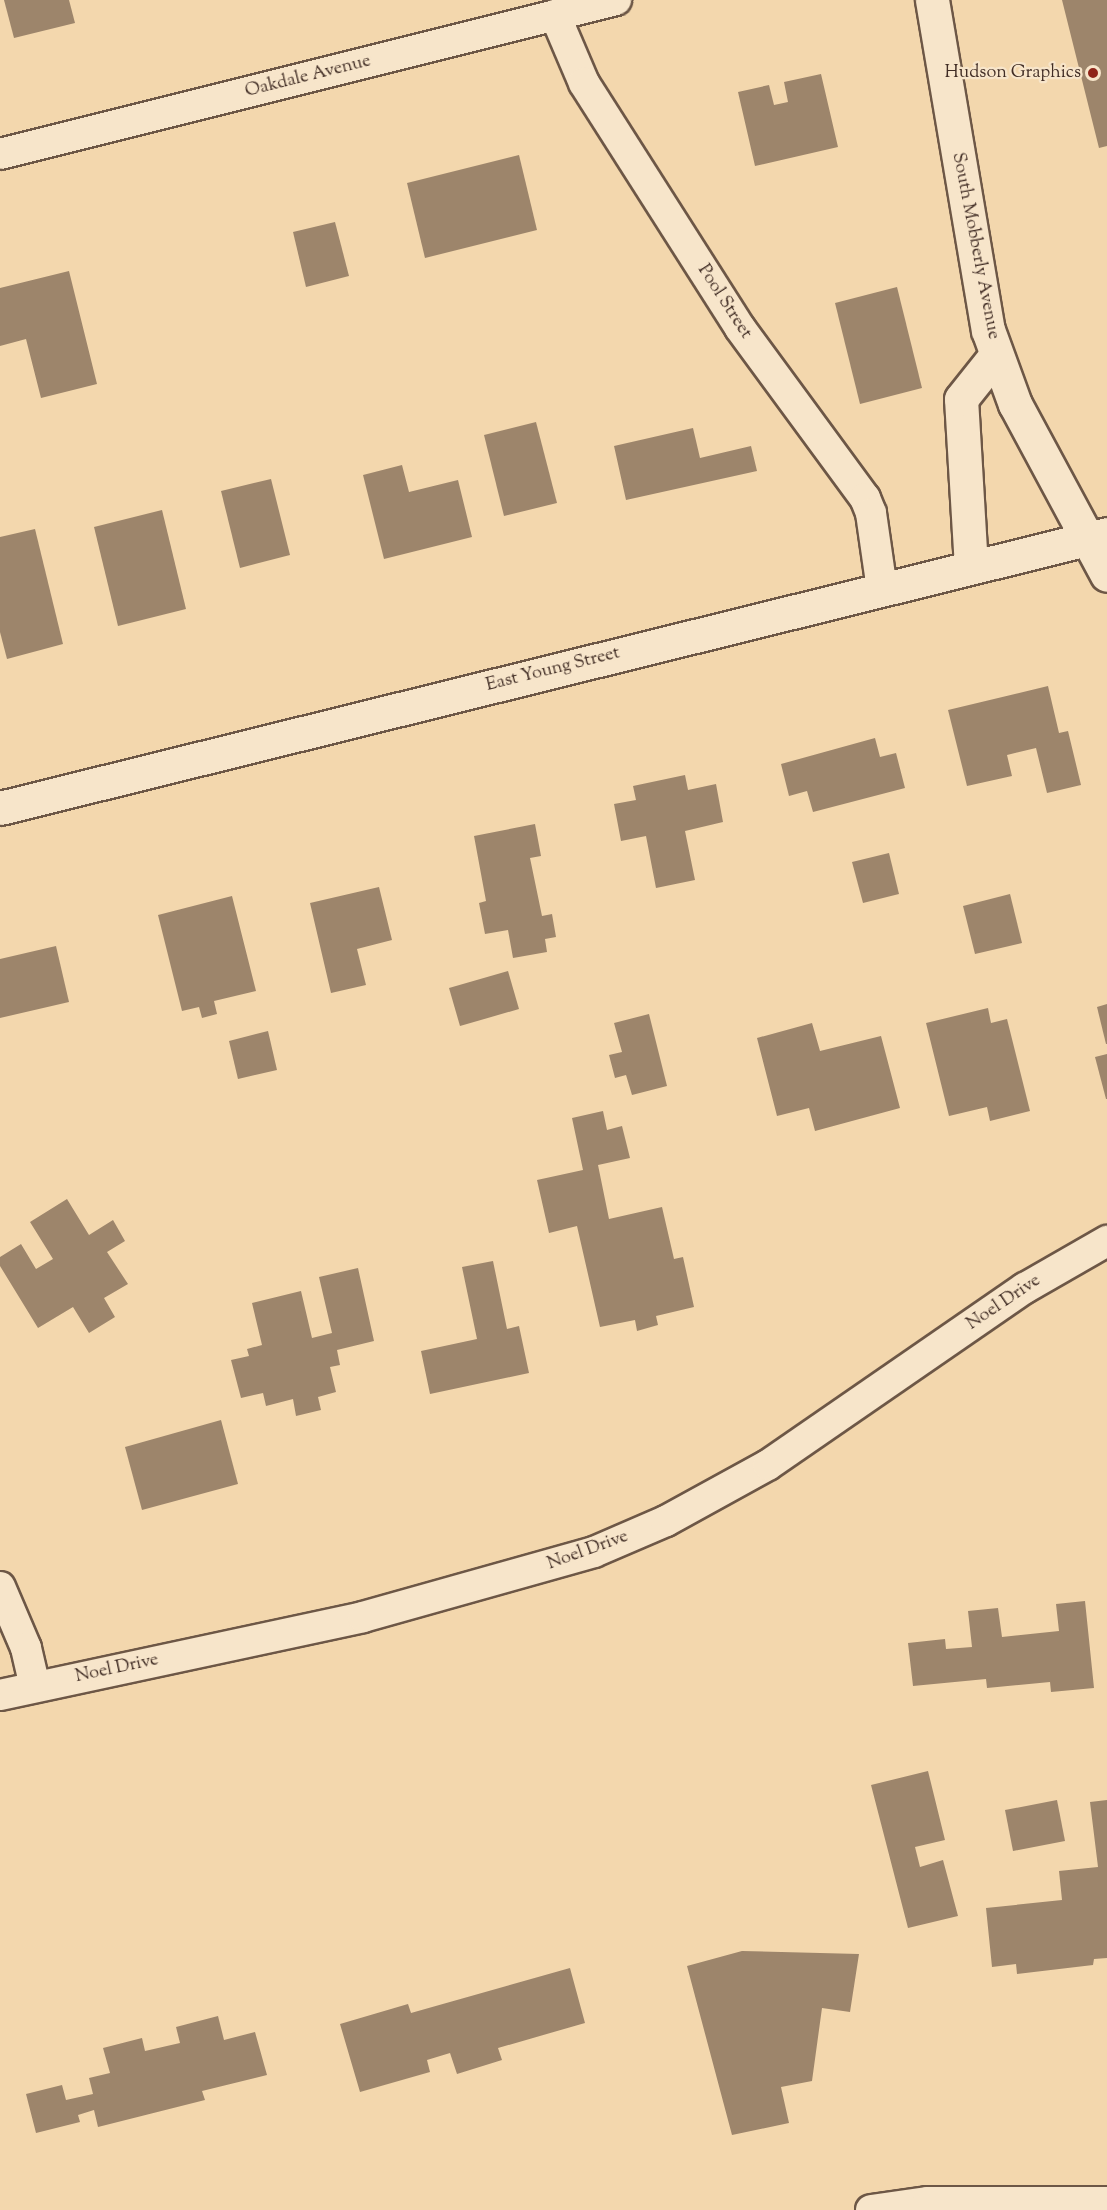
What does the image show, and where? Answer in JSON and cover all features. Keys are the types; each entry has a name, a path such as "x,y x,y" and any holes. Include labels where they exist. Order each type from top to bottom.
{"street":[{"name":"Oakdale Avenue","path":"0,154 616,0"},
{"name":"South Mobberly Avenue","path":"932,0 982,307 996,355 1016,404 1097,537 1107,575"},
{"name":"Pool Street","path":"555,15 584,83 740,328 865,498 874,530 882,589"},
{"path":"971,567 961,399 996,355"},
{"name":"East Young Street","path":"0,808 1097,537"},
{"name":"Noel Drive","path":"0,1695 363,1617 602,1548 666,1521 768,1465 1025,1288 1107,1241"},
{"path":"0,1587 26,1648 35,1687"},
{"path":"871,2210 928,2202 1107,2202"}],"building":[{"path":"4,0 69,0 75,23 14,38"},
{"name":"Hudson Graphics","path":"1062,0 1107,0 1107,146 1099,148"},
{"path":"821,74 838,147 755,166 738,92 769,85 774,105 788,102 784,82"},
{"path":"519,155 537,230 425,258 407,183"},
{"path":"335,222 349,276 306,287 293,232"},
{"path":"69,271 97,384 41,398 26,339 0,346 0,288"},
{"path":"897,287 922,388 860,404 835,303"},
{"path":"536,422 557,503 504,516 484,435"},
{"path":"693,428 700,458 751,446 757,471 626,500 614,446"},
{"path":"402,465 409,492 458,480 472,537 384,559 363,475"},
{"path":"271,479 290,555 240,568 221,491"},
{"path":"162,510 186,609 118,626 94,527"},
{"path":"35,529 63,644 7,659 0,632 0,537"},
{"path":"1048,686 1059,733 1068,731 1081,785 1047,793 1036,748 1007,755 1012,776 967,786 948,710"},
{"path":"875,738 880,757 896,753 905,788 813,812 807,791 789,796 781,764"},
{"path":"685,775 688,790 716,784 723,822 685,831 695,880 656,888 646,836 621,841 614,804 636,800 633,786"},
{"path":"535,824 541,856 530,858 542,916 552,914 556,937 545,939 547,952 513,958 508,930 485,934 479,903 486,901 474,836"},
{"path":"889,853 899,894 863,903 852,862"},
{"path":"379,887 392,940 357,949 366,985 331,993 310,903"},
{"path":"1010,894 1022,943 975,954 963,906"},
{"path":"232,896 256,991 214,1001 217,1014 202,1018 199,1007 182,1011 158,915"},
{"path":"56,946 69,1002 0,1018 0,959"},
{"path":"508,971 519,1009 460,1026 449,988"},
{"path":"1107,1004 1107,1044 1106,1044 1097,1007"},
{"path":"988,1008 991,1023 1007,1019 1030,1111 990,1121 987,1107 949,1116 926,1023"},
{"path":"649,1014 667,1086 632,1095 626,1075 615,1078 609,1055 622,1052 614,1023"},
{"path":"812,1023 820,1051 881,1036 900,1108 815,1131 809,1108 777,1116 757,1038"},
{"path":"268,1031 277,1070 238,1079 229,1041"},
{"path":"1107,1054 1107,1099 1106,1099 1095,1057"},
{"path":"603,1111 607,1130 622,1126 630,1158 598,1165 609,1219 662,1207 674,1259 683,1257 694,1307 656,1316 658,1325 637,1331 635,1320 600,1327 577,1226 549,1233 537,1180 583,1170 572,1118"},
{"path":"67,1199 89,1235 113,1220 125,1241 107,1252 128,1284 104,1298 115,1317 89,1333 73,1307 38,1328 0,1266 0,1257 21,1244 36,1269 53,1259 30,1222"},
{"path":"493,1261 507,1329 519,1326 529,1373 430,1394 421,1351 477,1339 462,1267"},
{"path":"358,1268 374,1341 337,1350 340,1365 330,1367 336,1392 318,1397 321,1410 296,1416 293,1399 266,1406 263,1393 241,1398 231,1360 249,1356 247,1349 262,1345 252,1303 301,1291 312,1338 332,1333 319,1277"},
{"path":"221,1420 238,1484 142,1510 125,1447"},
{"path":"1085,1601 1094,1688 1051,1692 1050,1682 987,1688 986,1679 913,1686 908,1643 945,1639 946,1649 972,1647 968,1611 998,1608 1002,1637 1059,1631 1056,1604"},
{"path":"928,1771 945,1840 915,1847 920,1867 943,1860 958,1916 908,1928 871,1785"},
{"path":"1057,1800 1065,1841 1013,1851 1005,1810"},
{"path":"1107,1800 1107,1958 1094,1959 1093,1965 1017,1974 1016,1964 992,1967 986,1908 1062,1900 1059,1871 1098,1867 1090,1802"},
{"path":"742,1951 859,1954 850,2012 822,2008 812,2081 781,2087 789,2123 732,2135 687,1966"},
{"path":"570,1968 585,2023 498,2048 502,2060 457,2074 450,2053 427,2060 430,2072 360,2092 340,2024 408,2004 411,2013"},
{"path":"218,2016 224,2040 255,2032 267,2075 202,2091 205,2100 98,2127 94,2110 78,2115 80,2122 36,2133 26,2094 62,2085 66,2100 93,2094 89,2078 110,2073 103,2048 142,2038 145,2051 180,2043 176,2027"}],"place":[{"name":"Hudson Graphics","path":"1093,73"}]}
